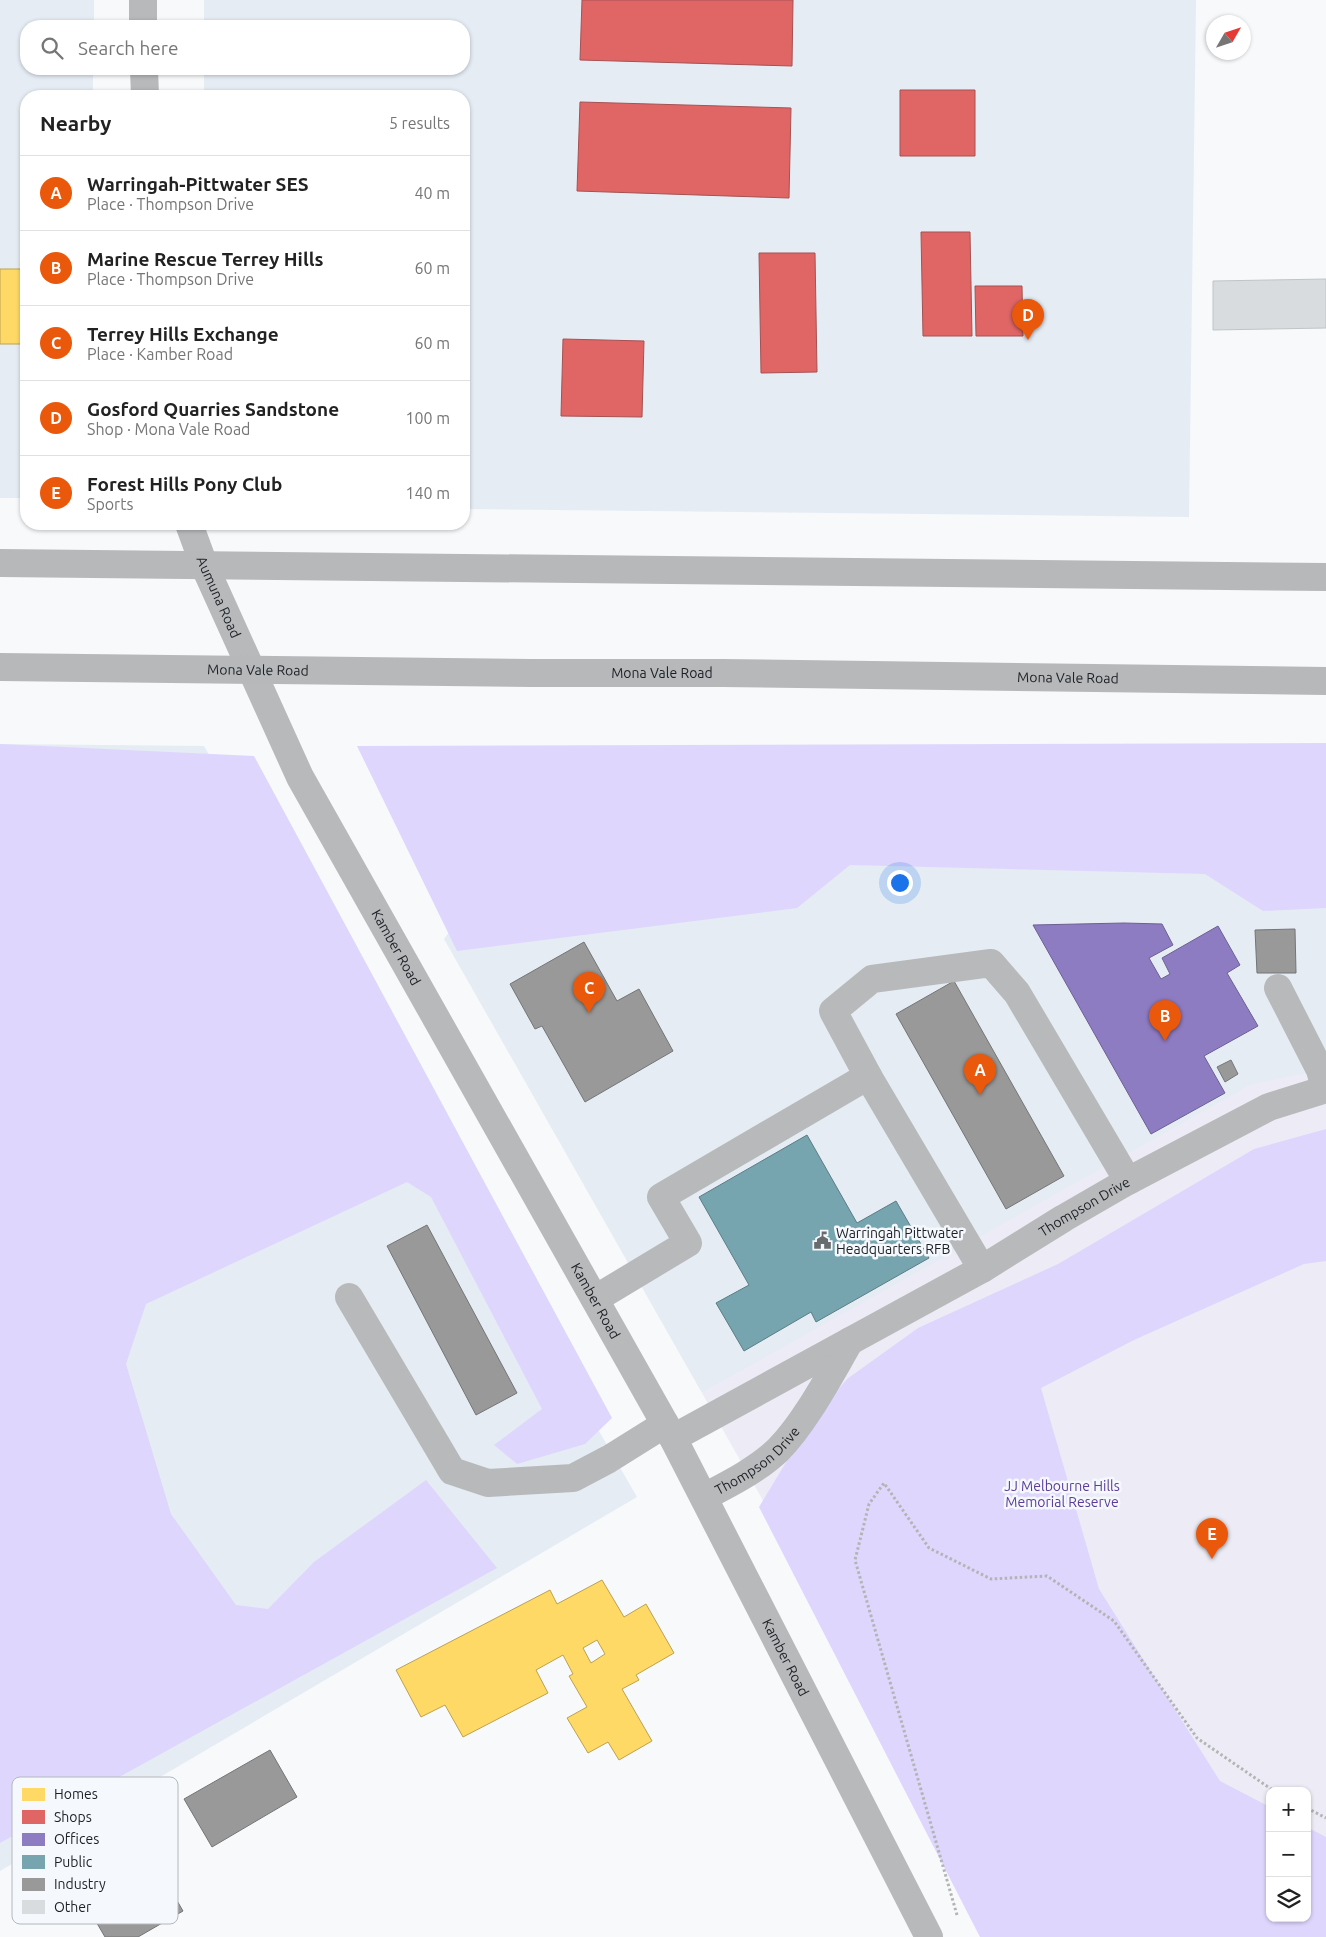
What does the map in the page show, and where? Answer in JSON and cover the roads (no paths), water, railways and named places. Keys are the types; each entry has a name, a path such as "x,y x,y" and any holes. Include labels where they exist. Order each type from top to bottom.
{"highway":[{"path":"0,563 1326,577"},
{"name":"Mona Vale Road","path":"0,667 722,673 1326,681"}],"street":[{"path":"143,0 143,20"},
{"path":"144,75 145,90"},
{"name":"Aumuna Road","path":"191,530 204,565 251,670"},
{"name":"Kamber Road","path":"251,670 300,777 669,1431 929,1937"},
{"path":"982,1269 868,1076 833,1011 872,979 990,963 1017,993 1128,1182"},
{"path":"1278,988 1320,1070 1326,1089"},
{"path":"595,1299 688,1243 661,1197 868,1076"},
{"name":"Thompson Drive","path":"349,1298 452,1471 488,1483 573,1478 851,1340 982,1269 1064,1218 1128,1182 1269,1107 1326,1089"},
{"name":"Thompson Drive","path":"704,1497 736,1480 778,1450 792,1434 851,1340"}],"place":[{"name":"Gosford Quarries Sandstone","path":"1028,340"},
{"name":"Terrey Hills Exchange","path":"589,1013"},
{"name":"Marine Rescue Terrey Hills","path":"1165,1041"},
{"name":"Warringah-Pittwater SES","path":"980,1095"},
{"name":"Warringah Pittwater Headquarters RFB","path":"822,1241"},
{"name":"Forest Hills Pony Club","path":"1212,1559"}],"park label":[{"name":"JJ Melbourne Hills Memorial Reserve","path":"1062,1494"}]}
